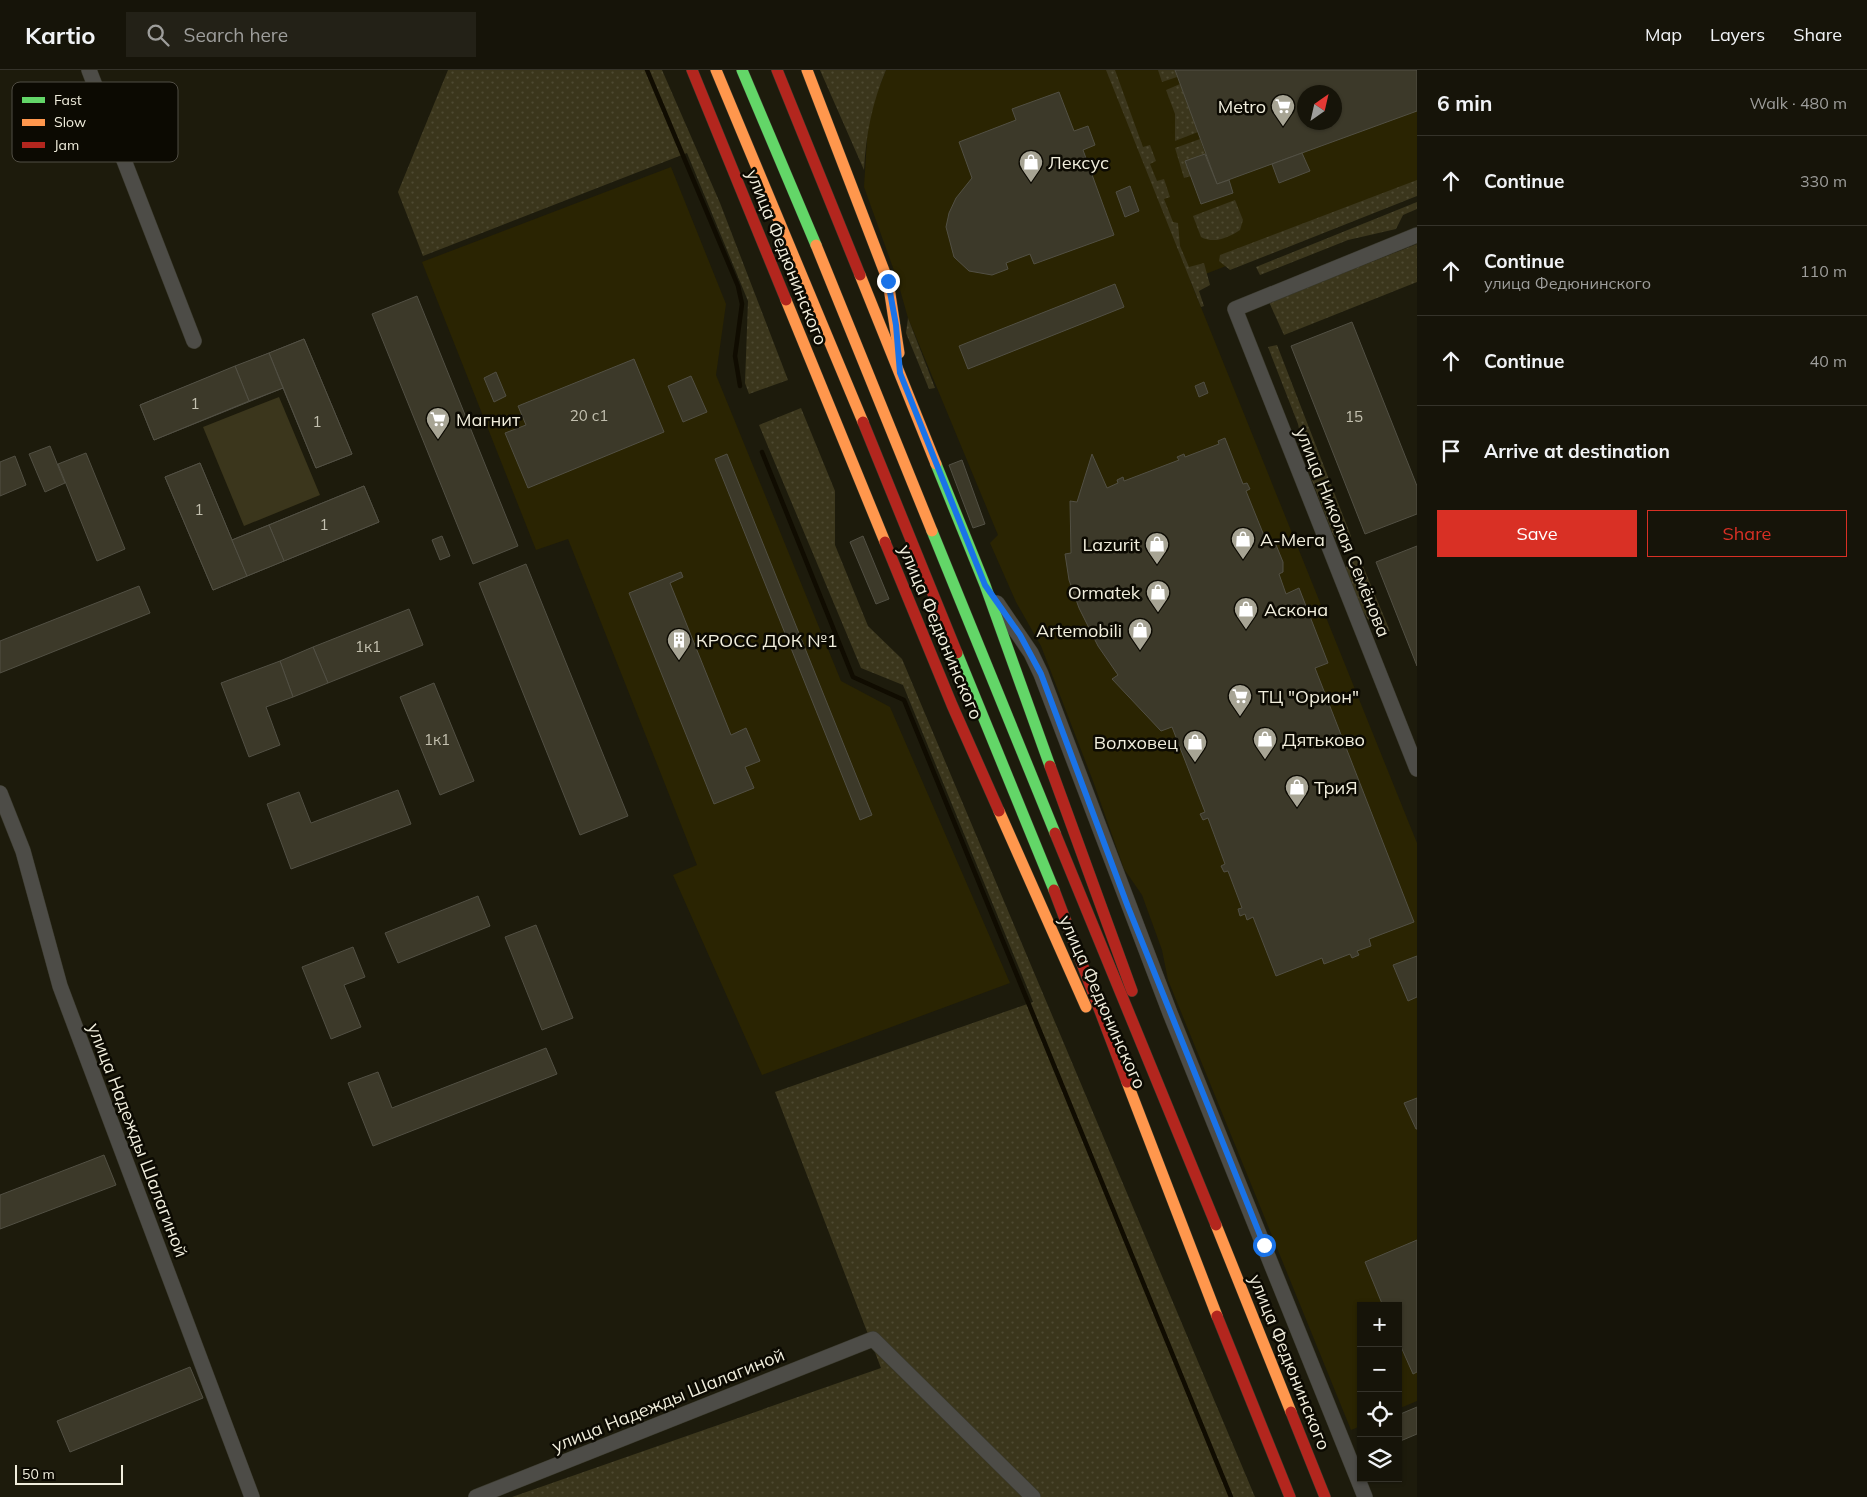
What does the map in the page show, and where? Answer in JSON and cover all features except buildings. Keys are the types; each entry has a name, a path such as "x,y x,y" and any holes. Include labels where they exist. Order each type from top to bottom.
{"main road":[{"name":"улица Федюнинского","path":"692,70 952,705 1171,1201"},
{"name":"улица Федюнинского","path":"716,70 775,208 1074,940 1171,1201 1290,1497"},
{"name":"улица Федюнинского","path":"742,70 797,199 1200,1185 1325,1497"},
{"name":"улица Федюнинского","path":"777,70 985,585 1110,926 1200,1185"},
{"path":"807,70 888,281 896,325 900,373"}],"street":[{"path":"89,70 94,82"},
{"path":"125,162 194,341"},
{"name":"улица Николая Семёнова","path":"1417,235 1235,309 1417,769"},
{"path":"985,585 1020,635 1041,674 1163,995 1365,1497"},
{"name":"улица Надежды Шалагиной","path":"0,793 23,851 60,986 252,1497"},
{"name":"улица Надежды Шалагиной","path":"476,1497 873,1339 1033,1497"}],"shaded area":[{"path":"448,70 662,70 720,203 788,380 749,394 745,383 748,301 687,153 423,256 398,192"},
{"path":"820,70 886,70 870,119 864,170"},
{"path":"886,70 1417,70 1417,192 1190,280 1417,843 1417,1401 1402,1407 1402,1302 1357,1302 1357,1428 1351,1430 1168,980 1162,950 1142,895 1124,869 1093,781 1041,646 1016,602 990,543 998,535 908,318 897,279 864,187 868,122 874,100"},
{"path":"1106,70 1115,70 1143,147 1150,145 1156,161 1150,164 1157,181 1164,179 1170,197 1164,199 1173,222 1178,223 1180,246 1189,267 1204,263 1210,285 1199,291 1204,306 1201,307"},
{"path":"1158,70 1175,70 1177,77 1162,82"},
{"path":"1180,84 1198,132 1175,141 1175,114 1166,90"},
{"path":"1200,139 1205,154 1186,161 1191,176 1184,178 1175,148"},
{"path":"671,167 726,304 716,375 841,681 890,707 1010,983 762,1075 673,875 697,865 568,539 536,550 422,262"},
{"path":"1417,180 1417,196 1230,270 1219,261 1220,255"},
{"path":"1235,200 1243,220 1240,230 1216,240 1201,237 1193,216"},
{"path":"1417,202 1417,209 1403,215 1396,229 1348,240 1260,275 1256,267"},
{"path":"1417,244 1417,282 1284,335 1269,302"},
{"path":"908,318 935,388 929,389 906,333"},
{"path":"1277,345 1351,536 1348,540 1341,542 1333,535 1308,470 1298,424 1268,347"},
{"path":"279,397 320,495 244,526 203,427"},
{"path":"801,408 835,491 835,545 868,626 902,659 1255,1497 512,1497 881,1368 775,1092 1033,1002 903,685 861,668 759,425"},
{"path":"1358,554 1390,631 1378,635 1355,599 1345,570 1351,555"}],"waterway":[{"path":"647,70 738,286 742,304 735,356 740,386"},
{"path":"762,452 853,677 904,700 1231,1497"}],"traffic: fast":[{"path":"742,70 816,245"},
{"path":"936,464 985,585 1050,766"},
{"path":"932,531 1055,833"},
{"path":"957,653 1054,890"}],"traffic: slow":[{"path":"716,70 863,422"},
{"path":"807,70 888,281 899,353"},
{"path":"816,245 932,531"},
{"path":"860,275 936,464"},
{"path":"786,300 885,542"},
{"path":"999,811 1086,1007"},
{"path":"1127,1082 1217,1316"},
{"path":"1216,1225 1291,1412"}],"traffic: jam":[{"path":"692,70 786,300"},
{"path":"777,70 860,275"},
{"path":"863,422 957,653"},
{"path":"885,542 952,705 999,811"},
{"path":"1050,766 1132,991"},
{"path":"1055,833 1216,1225"},
{"path":"1054,890 1127,1082"},
{"path":"1217,1316 1290,1497"},
{"path":"1291,1412 1325,1497"}],"place":[{"name":"Metro","path":"1283,127"},
{"name":"Лексус","path":"1031,183"},
{"name":"Магнит","path":"438,440"},
{"name":"А-Мега","path":"1243,560"},
{"name":"Lazurit","path":"1157,565"},
{"name":"Ormatek","path":"1158,613"},
{"name":"Аскона","path":"1246,630"},
{"name":"Artemobili","path":"1140,651"},
{"name":"КРОСС ДОК №1","path":"679,661"},
{"name":"ТЦ \"Орион\"","path":"1240,717"},
{"name":"Дятьково","path":"1265,760"},
{"name":"Волховец","path":"1195,763"},
{"name":"ТриЯ","path":"1297,808"}],"route":[{"path":"888,281 896,325 900,373 985,585 1020,635 1041,674 1128,907 1264,1245"}]}
